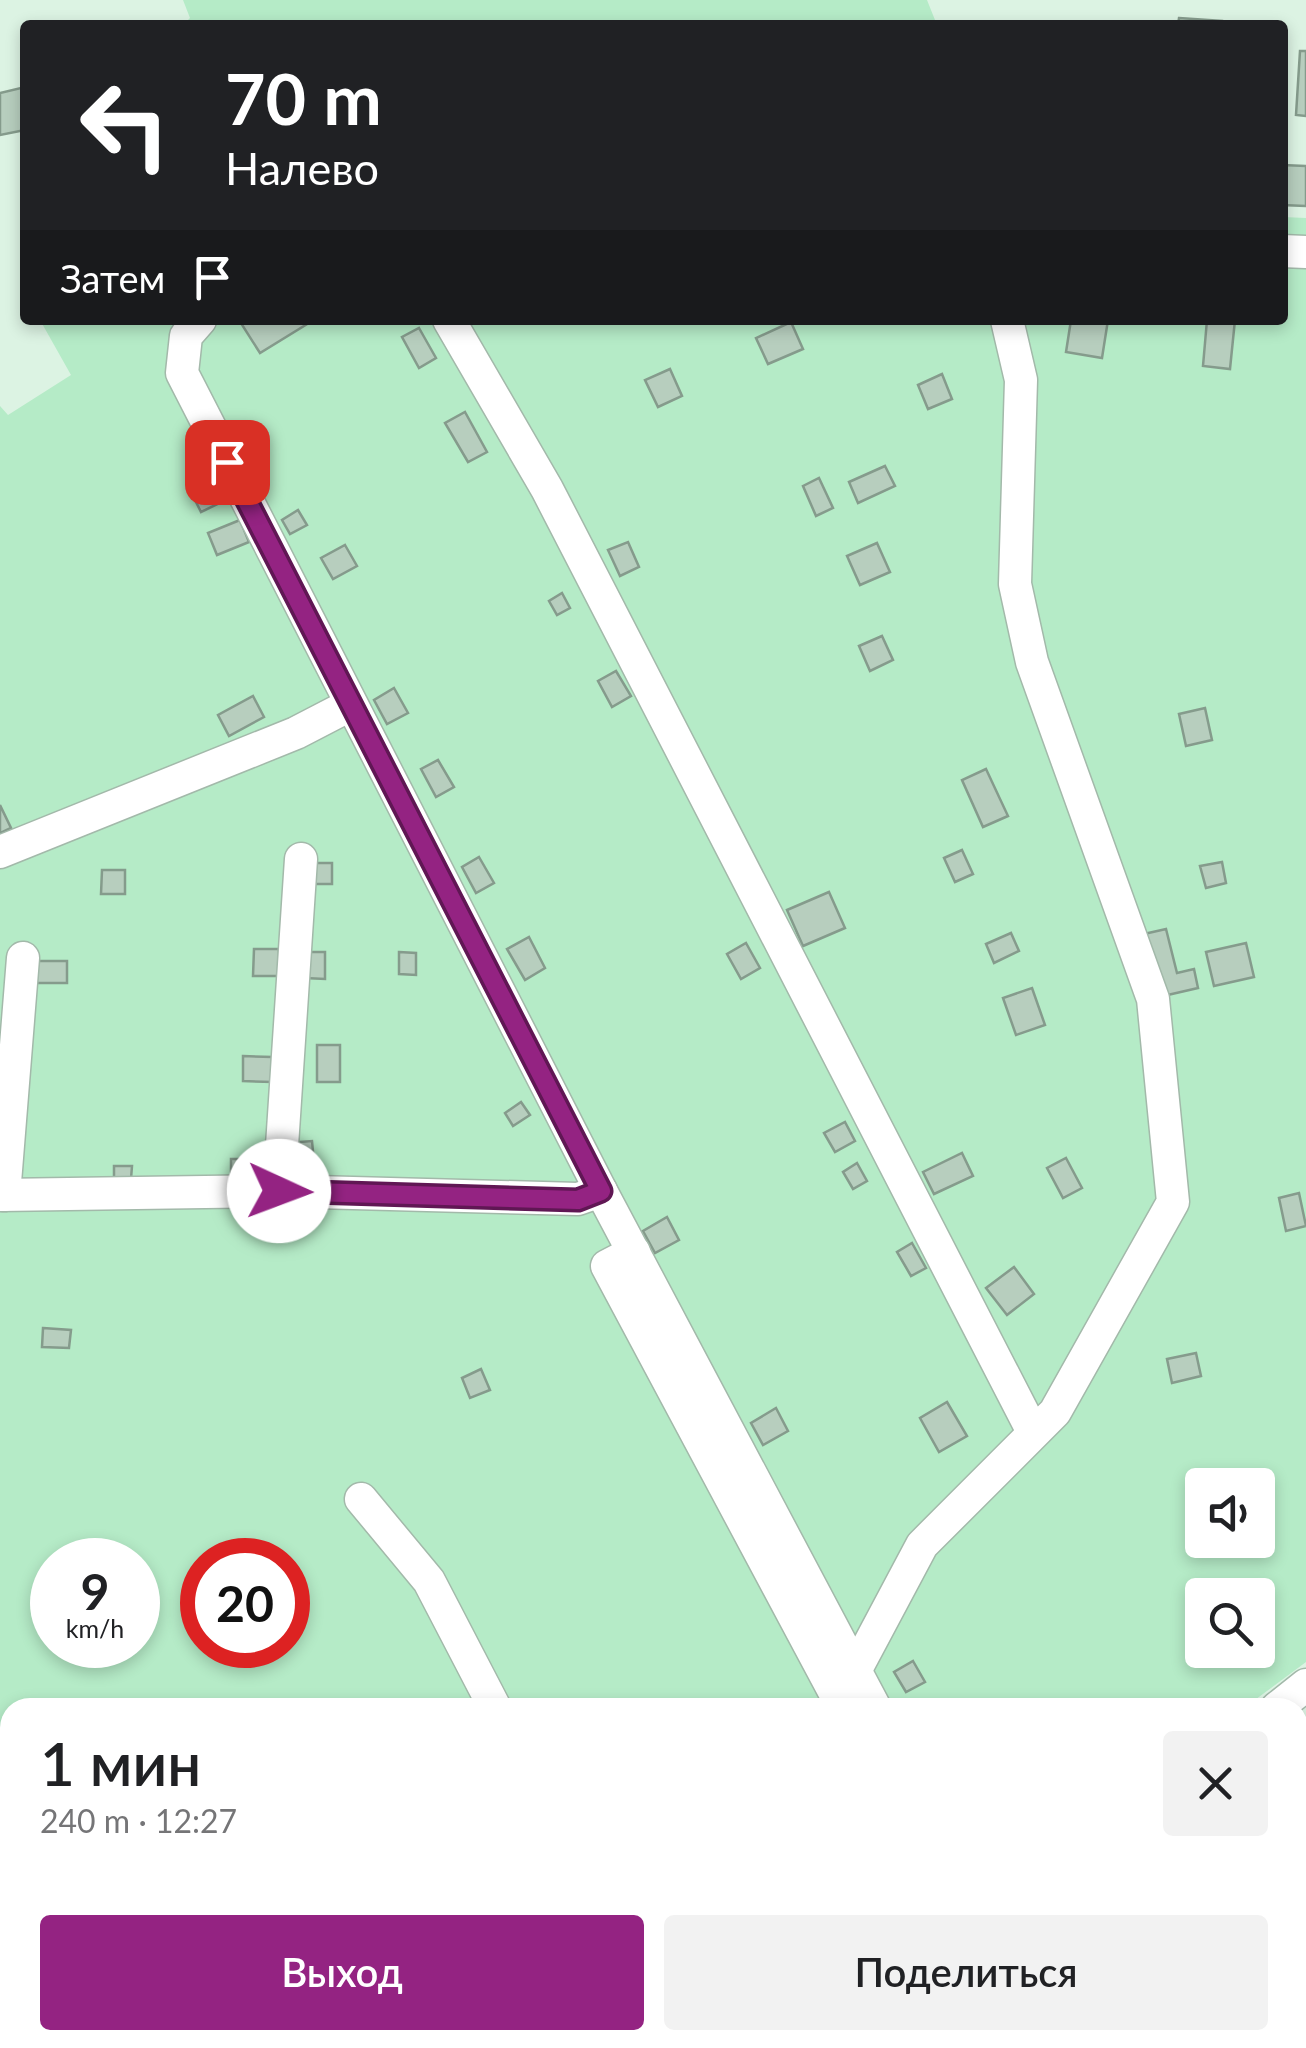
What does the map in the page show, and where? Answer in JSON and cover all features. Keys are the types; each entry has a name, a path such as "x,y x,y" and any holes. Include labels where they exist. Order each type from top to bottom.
{"street":[{"path":"196,325 186,336 182,373 601,1191 870,1698"},
{"path":"453,325 547,490 1033,1432"},
{"path":"855,1670 922,1545 1055,1412 1173,1202 1153,999 1032,662 1014,584 1021,380 1008,325"},
{"path":"0,852 296,734 350,705"},
{"path":"279,1191 301,859"},
{"path":"23,958 2,1195 279,1191 578,1200 601,1191"},
{"path":"634,1252 608,1266 838,1698"},
{"path":"361,1499 429,1581 490,1698"}],"green space":[{"path":"183,0 927,0 935,20 188,20"},
{"path":"1288,217 1306,218 1306,1662 1257,1698 0,1698 0,406 8,415 71,375 43,325 1288,325"}],"building":[{"path":"1300,51 1306,51 1306,116 1296,115"},
{"path":"20,88 20,131 0,135 0,93"},
{"path":"1288,165 1306,166 1306,206 1288,205"},
{"path":"242,325 306,325 260,353"},
{"path":"792,325 803,349 768,364 756,338"},
{"path":"1070,325 1107,325 1102,358 1066,352"},
{"path":"1207,325 1234,325 1230,369 1203,366"},
{"path":"419,328 436,358 419,368 402,337"},
{"path":"670,369 682,396 658,407 645,380"},
{"path":"942,374 952,399 928,409 918,385"},
{"path":"465,412 487,452 468,462 445,423"},
{"path":"885,466 895,486 858,503 849,482"},
{"path":"215,478 226,500 201,512 190,490"},
{"path":"819,478 833,508 816,516 803,486"},
{"path":"298,510 307,525 290,534 282,520"},
{"path":"240,520 249,542 217,555 208,533"},
{"path":"628,542 639,567 620,576 608,550"},
{"path":"877,543 890,572 860,585 847,556"},
{"path":"345,545 357,566 333,579 321,558"},
{"path":"562,593 570,608 557,615 549,601"},
{"path":"882,636 893,660 870,671 859,646"},
{"path":"616,671 631,696 612,707 598,681"},
{"path":"394,688 408,713 387,724 374,700"},
{"path":"253,696 264,717 229,736 218,715"},
{"path":"1205,708 1212,740 1186,746 1179,714"},
{"path":"438,760 454,787 436,797 421,769"},
{"path":"986,769 1008,816 983,827 962,780"},
{"path":"0,805 11,828 0,833"},
{"path":"962,850 973,874 955,882 944,858"},
{"path":"479,857 494,883 476,893 462,867"},
{"path":"1222,862 1226,883 1206,888 1200,866"},
{"path":"312,863 332,863 332,884 312,884"},
{"path":"102,870 125,870 125,894 101,894"},
{"path":"829,892 845,928 803,946 787,910"},
{"path":"1166,929 1177,973 1194,969 1198,988 1159,997 1144,934"},
{"path":"1011,933 1019,951 994,963 986,944"},
{"path":"529,937 545,968 525,980 507,949"},
{"path":"746,943 760,968 741,979 727,954"},
{"path":"1246,943 1254,977 1214,986 1206,952"},
{"path":"254,949 279,949 279,976 253,976"},
{"path":"305,952 325,952 325,979 305,978"},
{"path":"399,952 416,953 416,975 399,974"},
{"path":"34,961 67,961 67,983 34,983"},
{"path":"1032,988 1045,1025 1016,1035 1003,998"},
{"path":"317,1045 340,1045 340,1082 317,1082"},
{"path":"243,1056 272,1057 272,1082 243,1081"},
{"path":"521,1102 530,1115 513,1126 505,1113"},
{"path":"845,1122 855,1141 835,1152 824,1133"},
{"path":"312,1141 315,1172 290,1174 287,1143"},
{"path":"962,1153 973,1176 934,1194 923,1172"},
{"path":"1066,1158 1082,1188 1063,1198 1047,1168"},
{"path":"231,1159 267,1159 268,1187 231,1186"},
{"path":"857,1163 867,1181 853,1189 843,1172"},
{"path":"114,1166 132,1166 131,1179 114,1179"},
{"path":"1299,1193 1306,1226 1286,1231 1279,1198"},
{"path":"667,1217 679,1240 655,1253 643,1231"},
{"path":"912,1243 926,1268 911,1276 897,1252"},
{"path":"1014,1267 1034,1294 1007,1315 986,1288"},
{"path":"43,1328 71,1330 69,1348 42,1347"},
{"path":"1196,1353 1201,1376 1172,1383 1167,1359"},
{"path":"481,1369 490,1390 470,1398 462,1378"},
{"path":"947,1402 967,1436 939,1452 920,1418"},
{"path":"776,1408 788,1431 763,1445 751,1423"},
{"path":"913,1661 925,1682 906,1692 894,1672"}],"route":[{"path":"227,462 601,1191 578,1200 279,1191"}]}
